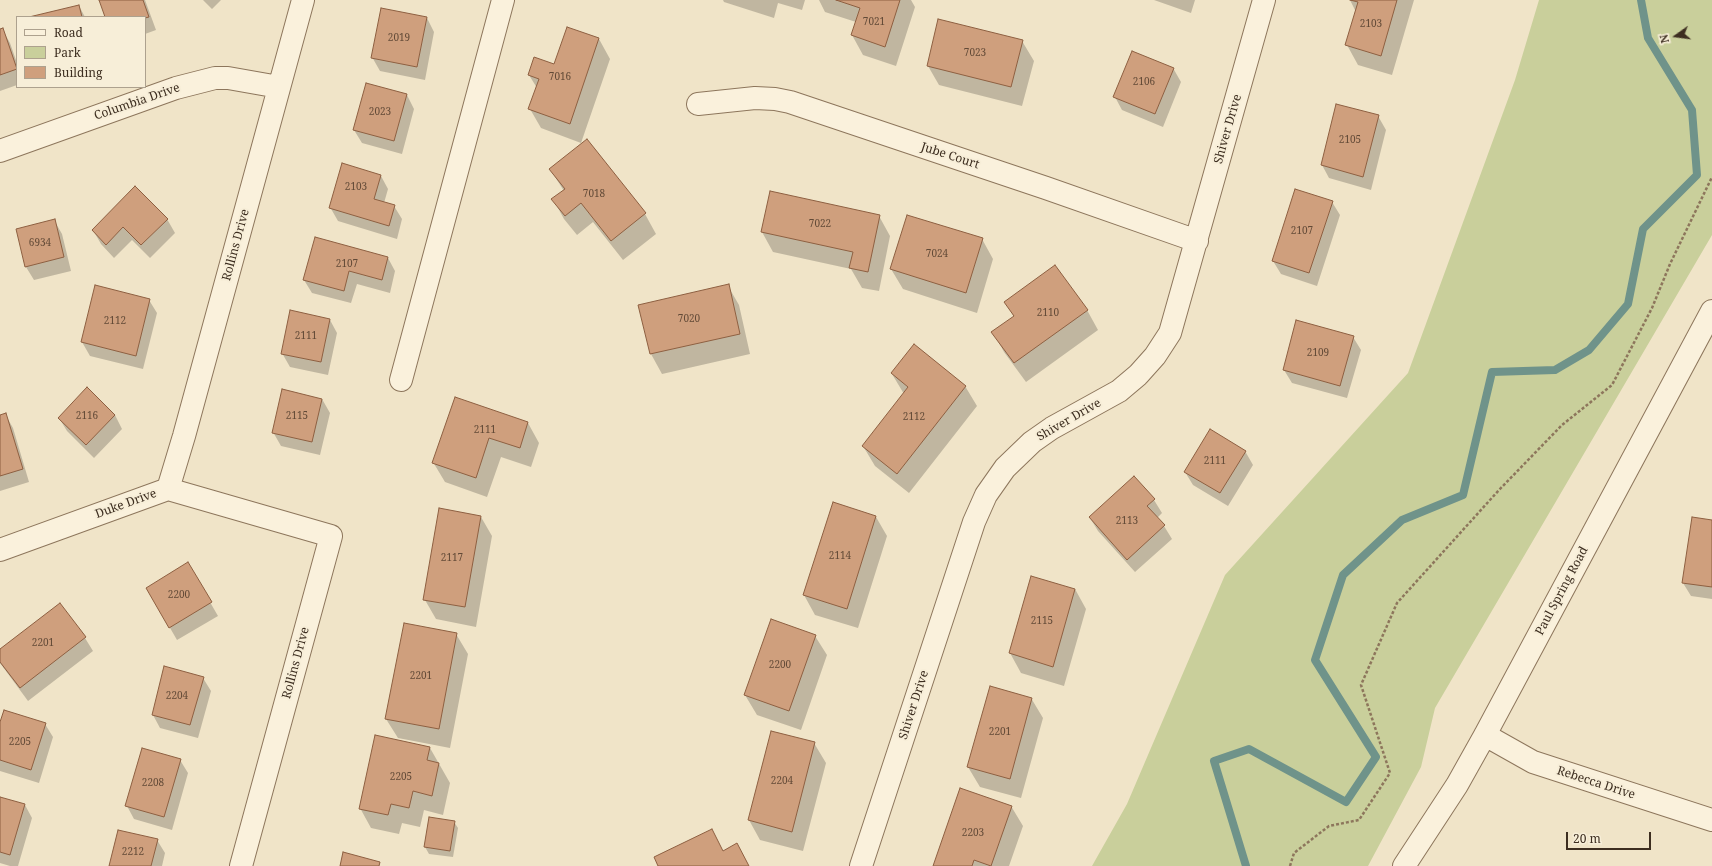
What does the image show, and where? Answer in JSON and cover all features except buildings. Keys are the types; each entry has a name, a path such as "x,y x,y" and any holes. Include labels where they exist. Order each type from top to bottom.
{"street":[{"name":"Rollins Drive","path":"168,490 303,0"},
{"path":"401,380 503,0"},
{"name":"Shiver Drive","path":"861,866 974,522 986,495 1005,468 1032,442 1052,428 1118,391 1138,375 1155,356 1170,333 1264,0"},
{"name":"Columbia Drive","path":"0,151 176,88 215,78 228,78 279,87"},
{"name":"Jube Court","path":"698,104 755,98 775,99 790,102 1053,190 1197,241"},
{"name":"Paul Spring Road","path":"1404,866 1457,785 1485,735 1712,311"},
{"name":"Duke Drive","path":"0,550 168,490 254,514"},
{"name":"Rollins Drive","path":"241,866 331,536 254,514"},
{"name":"Rebecca Drive","path":"1485,735 1533,762 1712,820"}],"path":[{"path":"1290,866 1294,854 1329,826 1359,820 1390,773 1361,684 1397,603 1499,490 1562,425 1612,385 1652,308 1670,264 1712,177"}],"green space":[{"path":"1539,0 1712,0 1712,235 1435,708 1421,767 1368,866 1092,866 1127,804 1225,575 1408,373 1515,80"}],"waterway":[{"path":"1246,866 1214,761 1249,749 1346,802 1376,757 1315,660 1343,575 1402,520 1463,495 1492,372 1555,370 1589,350 1628,304 1643,229 1697,175 1692,110 1648,38 1641,0"}]}
